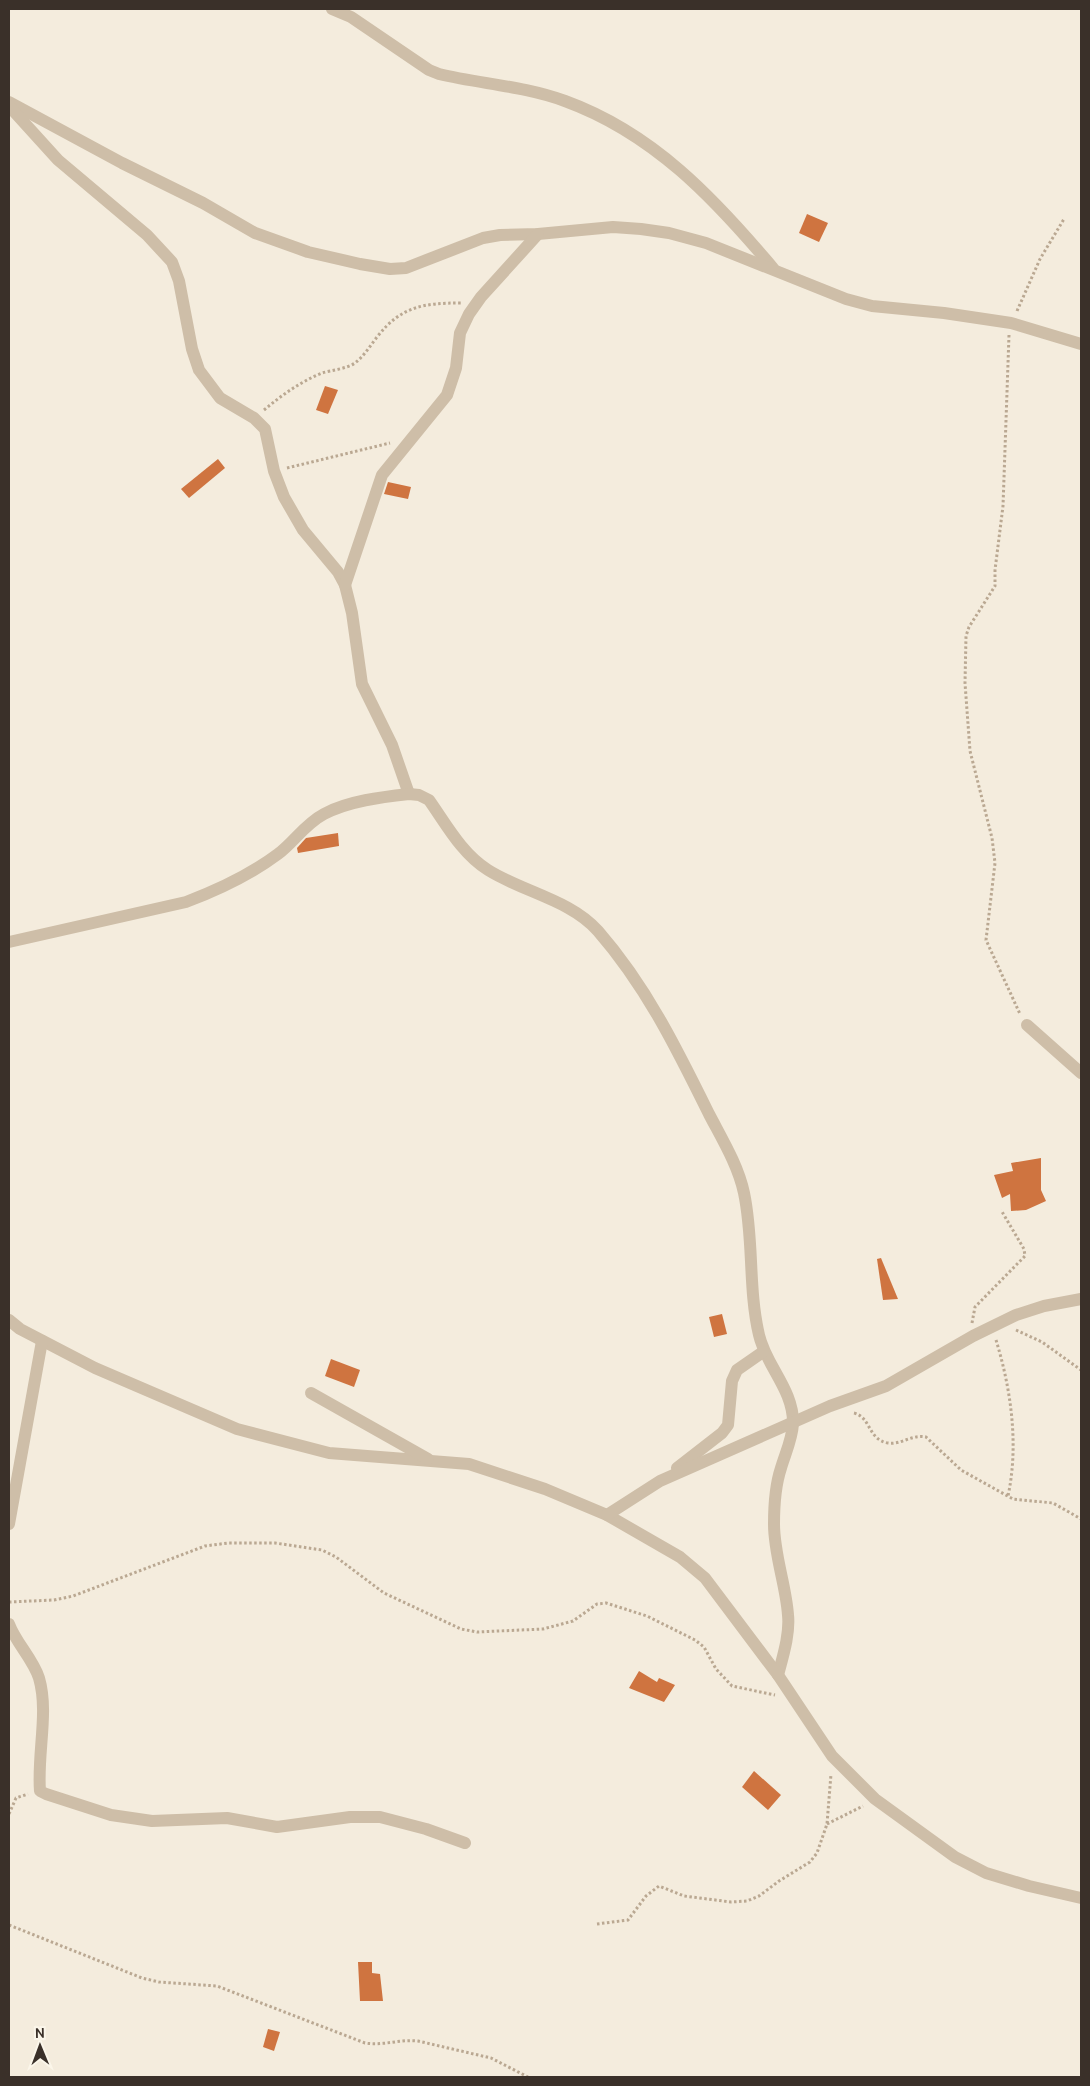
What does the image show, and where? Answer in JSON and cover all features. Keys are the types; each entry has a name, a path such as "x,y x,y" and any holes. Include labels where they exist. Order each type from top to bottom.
{"street":[{"path":"332,9 351,17 429,70 439,74 506,85 564,101 640,137 684,173 743,233 775,271"},
{"path":"9,102 122,163 203,203 256,233 308,252 360,264 390,269 406,268 483,238 500,234 538,234 613,227 669,233 706,243 846,299 872,306 944,313 1011,323 1081,344"},
{"path":"9,106 58,160 164,251 172,262 179,281 192,349 199,370 220,398 254,418 265,428 274,471 298,522 338,572 345,586 352,613 362,684 392,745 409,794"},
{"path":"345,586 382,475 447,395 456,368 460,333 476,304 538,234"},
{"path":"9,942 186,902 214,892 279,854 312,822 327,813 390,796 409,794 419,795 429,800 469,855 486,868 514,885 569,909 592,924 641,986 664,1022 741,1179 752,1250 752,1294 764,1352 788,1398 793,1422 792,1435 780,1471 774,1510 774,1530 780,1578 788,1613 786,1638 778,1675"},
{"path":"1027,1025 1081,1073"},
{"path":"660,1481 830,1406 886,1386 973,1336 1016,1315 1044,1306 1081,1299"},
{"path":"9,1320 20,1329 42,1341 156,1396 236,1428 329,1453 478,1466 545,1489 607,1515 680,1557 706,1578 778,1675 832,1756 875,1799 956,1857 986,1873 1029,1886 1081,1898"},
{"path":"9,1524 42,1341"},
{"path":"607,1515 660,1481 722,1433 728,1425 732,1381 737,1370 764,1352"},
{"path":"311,1393 380,1434 432,1461"},
{"path":"9,1624 15,1640 38,1676 42,1693 38,1764 40,1791 111,1815 132,1819 152,1821 226,1818 277,1826 365,1816 396,1821 465,1843"}],"path":[{"path":"1027,1025 994,962 986,940 995,862 992,838 970,751 965,683 966,636 969,627 995,586 995,570 1003,506 1004,421 1008,338 1011,323 1040,259 1064,219"},
{"path":"254,418 288,390 322,373 353,364 362,357 390,321 412,308 434,303 476,304"},
{"path":"274,471 386,444 409,442"},
{"path":"973,1336 972,1312 975,1307 1025,1256 1024,1249 1001,1210"},
{"path":"1008,1496 1013,1473 1014,1441 996,1325 1029,1335 1081,1370"},
{"path":"830,1406 858,1414 865,1420 872,1434 888,1443 920,1436 926,1437 961,1470 1008,1496 1026,1502 1054,1503 1081,1519"},
{"path":"9,1602 54,1600 73,1596 206,1546 228,1543 275,1543 322,1550 336,1557 384,1593 461,1629 495,1632 543,1629 573,1621 597,1604 606,1603 647,1616 695,1640 704,1648 716,1668 732,1686 795,1700"},
{"path":"598,1924 628,1920 646,1896 659,1886 684,1896 731,1902 747,1902 810,1862 816,1854 827,1824 832,1756"},
{"path":"9,1814 16,1798 40,1791"},
{"path":"827,1824 843,1818 875,1799"},
{"path":"9,1925 142,1978 159,1982 217,1986 365,2043 384,2045 407,2040 418,2041 491,2058 528,2077"}],"building":[{"path":"807,214 828,223 819,242 799,233"},
{"path":"325,386 338,390 328,414 316,410"},
{"path":"218,459 225,468 189,498 181,489"},
{"path":"388,482 411,487 408,499 384,494"},
{"path":"338,833 339,846 298,853 297,848 306,838"},
{"path":"1041,1158 1041,1190 1046,1201 1026,1210 1011,1211 1010,1194 1002,1198 994,1175 1013,1171 1011,1163"},
{"path":"881,1258 898,1299 883,1300 877,1259"},
{"path":"722,1314 727,1334 714,1337 709,1317"},
{"path":"331,1359 360,1370 354,1387 325,1376"},
{"path":"639,1671 657,1682 659,1678 675,1685 664,1702 629,1688"},
{"path":"754,1771 781,1795 768,1810 742,1787"},
{"path":"358,1962 372,1962 372,1973 380,1974 383,2001 360,2001"},
{"path":"268,2029 280,2032 274,2051 263,2047"}]}
